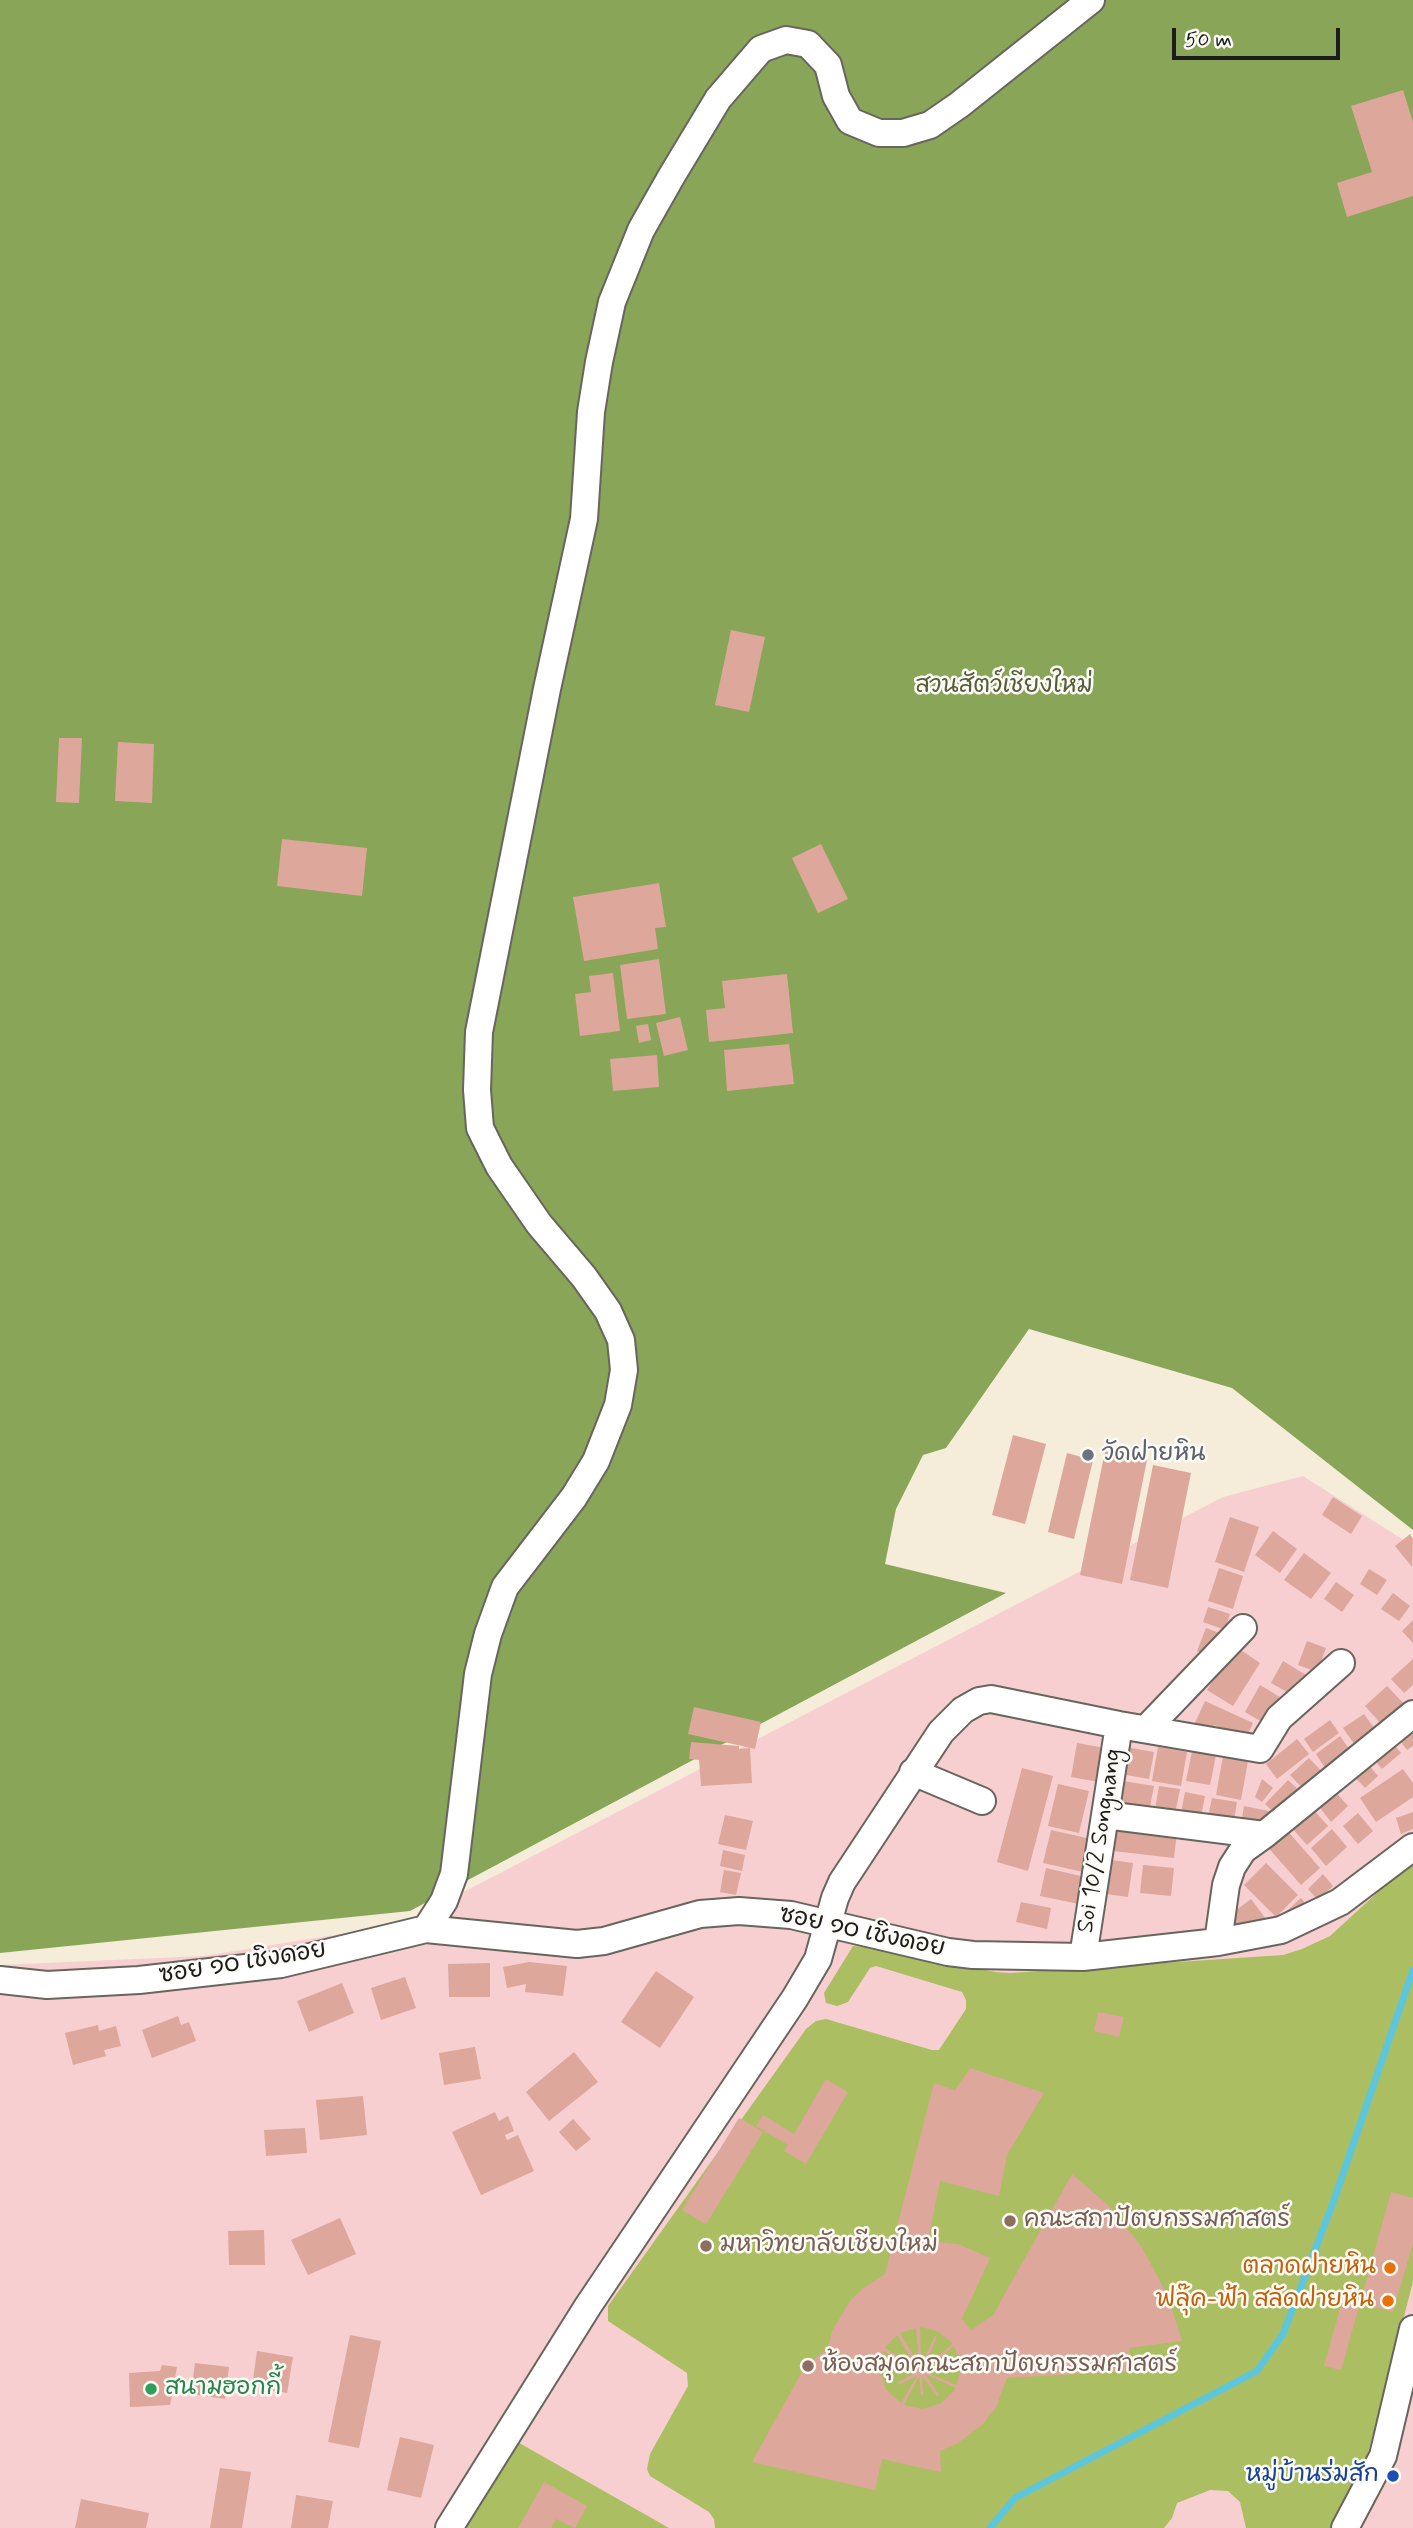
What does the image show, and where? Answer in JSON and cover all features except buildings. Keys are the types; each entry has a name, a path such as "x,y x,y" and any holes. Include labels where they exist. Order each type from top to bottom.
{"street":[{"path":"426,1929 444,1901 454,1874 478,1674 488,1634 505,1587 574,1497 596,1461 618,1405 624,1370 621,1340 608,1311 584,1277 539,1224 499,1166 480,1128 477,1090 479,1032 547,689 584,519 592,412 612,302 641,230 677,167 718,99 761,49 786,40 808,44 828,65 836,96 850,121 879,133 903,133 930,125 950,112 1073,9 1091,0"},
{"path":"1147,1728 1243,1628"},
{"path":"449,2528 588,2306 795,1998 818,1959 842,1882 941,1732 964,1710 979,1701 991,1699 1119,1725 1260,1749 1279,1718 1341,1663"},
{"path":"1218,1942 1226,1885 1232,1867 1243,1850 1413,1714"},
{"name":"Soi 10/2 Songnang","path":"1083,1957 1119,1725"},
{"path":"913,1772 982,1801"},
{"path":"1105,1815 1264,1835"},
{"name":"ซอย ๑๐ เชิงดอย","path":"0,1980 47,1985 139,1980 281,1964 426,1929 577,1944 604,1941 700,1914 739,1911 791,1915 948,1952 1083,1957 1218,1942 1281,1930 1339,1902 1413,1847"},
{"path":"1345,2528 1383,2456 1413,2329"}],"shaded area":[{"name":"มหาวิทยาลัยเชียงใหม่","path":"1303,1476 1413,1546 1413,2528 0,2528 0,1965 204,1956 402,1924 1223,1497"}],"green space":[{"name":"สวนสัตว์เชียงใหม่","path":"0,0 1413,0 1413,1530 1232,1388 1029,1329 946,1448 923,1455 896,1509 885,1564 1006,1593 410,1911 0,1953"},
{"path":"1413,1860 1413,2282 1364,2468 1338,2528 1246,2528 1240,2502 1228,2491 1210,2490 1177,2503 1172,2518 1164,2528 715,2528 714,2519 709,2512 650,2476 647,2469 650,2454 688,2386 687,2373 608,2321 608,2306 806,2029 816,2021 826,2019 939,2050 966,2009 962,1992 876,1966 870,1968 848,2002 837,2006 826,2003 824,1993 853,1946 1010,1973 1283,1955 1330,1936"},
{"path":"514,2440 669,2528 456,2528"}],"waterway":[{"path":"990,2528 1015,2498 1257,2371 1283,2334 1334,2200 1413,1970"}],"place":[{"name":"วัดฝายหิน","path":"1088,1455"},
{"name":"คณะสถาปัตยกรรมศาสตร์","path":"1010,2221"},
{"name":"มหาวิทยาลัยเชียงใหม่","path":"706,2246"},
{"name":"ตลาดฝายหิน","path":"1390,2268"},
{"name":"ฟลุ๊ค-ฟ้า สลัดฝายหิน","path":"1388,2301"},
{"name":"ห้องสมุดคณะสถาปัตยกรรมศาสตร์","path":"808,2366"},
{"name":"สนามฮอกกี้","path":"151,2389"},
{"name":"หมู่บ้านร่มสัก","path":"1393,2476"}]}
